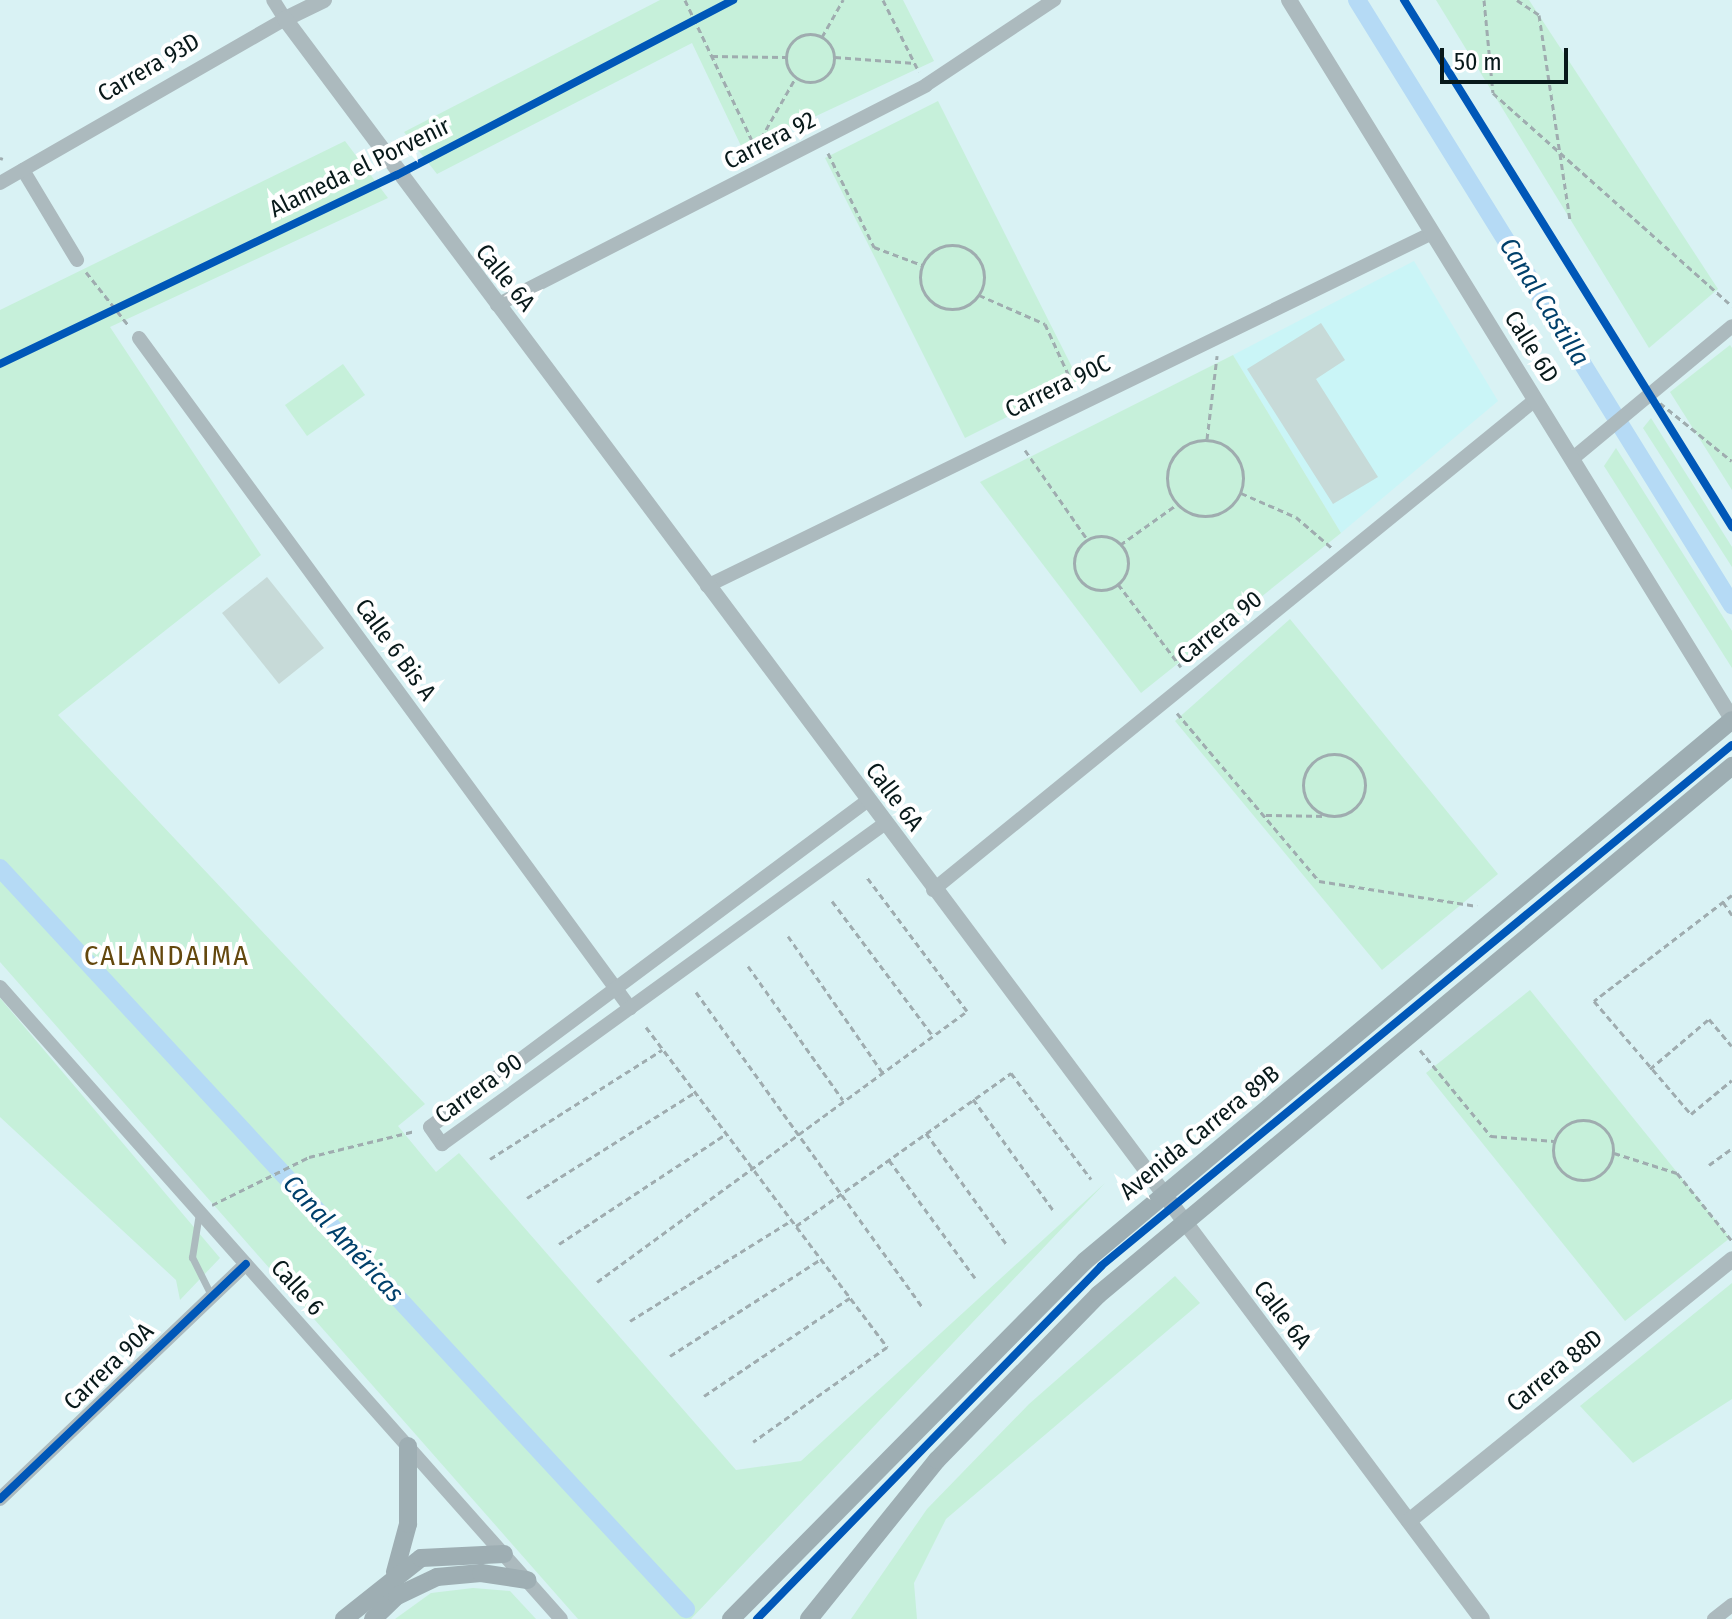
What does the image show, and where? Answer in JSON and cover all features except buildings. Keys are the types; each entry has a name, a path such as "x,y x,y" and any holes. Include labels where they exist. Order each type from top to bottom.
{"main road":[{"name":"Avenida Carrera 89B","path":"731,1619 1000,1340 1161,1196 1732,720"},
{"path":"809,1619 1009,1381 1182,1224 1732,766"},
{"path":"395,1572 408,1524 408,1446"},
{"path":"344,1619 395,1572 443,1553 504,1554"},
{"path":"373,1619 397,1596 437,1577 481,1573 527,1580"}],"street":[{"name":"Calle 6A","path":"273,0 1161,1196 1482,1619"},
{"name":"Carrera 93D","path":"0,183 285,19 324,0"},
{"name":"Carrera 92","path":"497,305 926,85 1054,0"},
{"name":"Calle 6D","path":"1289,0 1732,720"},
{"path":"23,170 77,260"},
{"name":"Carrera 90C","path":"707,586 1208,337 1432,233"},
{"path":"1572,459 1732,326"},
{"name":"Calle 6 Bis A","path":"139,338 630,1008"},
{"name":"Carrera 90","path":"933,890 1535,400"},
{"name":"Carrera 90","path":"867,801 430,1127 442,1144 884,824"},
{"name":"Calle 6","path":"0,987 561,1619"},
{"name":"Carrera 88D","path":"1409,1521 1732,1259"},
{"name":"Carrera 90A","path":"0,1499 246,1264"},
{"path":"1714,1619 1732,1605"}],"lane":[{"path":"199,1211 192,1257 212,1297"}],"path":[{"path":"685,0 765,168"},
{"path":"822,37 843,0"},
{"path":"883,0 926,85"},
{"path":"1484,0 1493,93 1732,306"},
{"path":"1517,0 1539,15 1570,219"},
{"path":"680,26 707,13"},
{"path":"786,57 798,37 822,37"},
{"path":"822,37 835,57"},
{"path":"712,56 786,57"},
{"path":"786,57 796,77"},
{"path":"835,57 915,63"},
{"path":"796,77 818,81 835,57"},
{"path":"755,147 796,77"},
{"path":"821,139 874,247 922,265"},
{"path":"947,245 968,248 985,274 979,295 962,307 933,302 921,285 922,265 947,245"},
{"path":"95,283 117,311"},
{"path":"979,295 1045,324 1080,401"},
{"path":"101,315 117,311 128,302"},
{"path":"1207,439 1219,361 1208,337"},
{"path":"1646,398 1674,434"},
{"path":"1646,398 1732,461"},
{"path":"1014,433 1087,541"},
{"path":"1207,439 1237,458 1241,493"},
{"path":"1178,504 1169,469 1183,448 1207,439"},
{"path":"1241,493 1296,517 1340,559"},
{"path":"1178,504 1212,516 1241,493"},
{"path":"1120,545 1178,504"},
{"path":"1105,537 1120,545 1128,569 1118,584 1093,589 1079,579 1075,562 1087,541 1105,537"},
{"path":"1118,584 1191,680"},
{"path":"1172,707 1319,881 1477,906"},
{"path":"1264,815 1330,816 1349,812 1363,797 1359,767 1343,755 1322,757 1303,780 1306,799 1330,816"},
{"path":"597,1282 967,1011 866,876"},
{"path":"1732,895 1594,1001 1691,1114 1732,1080"},
{"path":"832,901 933,1036"},
{"path":"1723,902 1732,915"},
{"path":"788,936 883,1073"},
{"path":"748,966 844,1101"},
{"path":"696,992 922,1307"},
{"path":"1650,1069 1709,1019 1732,1046"},
{"path":"646,1027 887,1347 753,1442"},
{"path":"490,1159 663,1049"},
{"path":"1420,1050 1491,1136 1554,1141"},
{"path":"796,1226 1011,1073 1091,1179"},
{"path":"527,1198 695,1092"},
{"path":"973,1099 1053,1210"},
{"path":"1584,1119 1603,1126 1614,1153 1605,1171 1577,1180 1560,1170 1554,1141 1565,1125 1584,1119"},
{"path":"199,1211 295,1164 430,1127"},
{"path":"926,1133 1007,1245"},
{"path":"559,1244 726,1134"},
{"path":"1709,1165 1732,1148"},
{"path":"1614,1153 1677,1173 1732,1241"},
{"path":"889,1160 975,1278"},
{"path":"630,1321 792,1220"},
{"path":"670,1356 821,1259"},
{"path":"704,1396 850,1298"}],"shaded area":[{"path":"1414,261 1498,401 1341,533 1233,355"}],"green space":[{"path":"660,0 903,0 934,61 743,150 692,43 437,174 404,132"},
{"path":"1436,0 1529,0 1718,289 1649,348"},
{"path":"938,101 1079,381 965,438 825,158"},
{"path":"345,141 388,198 110,327 261,555 58,715 425,1104 398,1126 436,1172 459,1153 736,1470 801,1461 1105,1183 691,1619 578,1619 0,962 0,310"},
{"path":"1730,345 1732,348 1732,490 1670,392"},
{"path":"1233,355 1341,533 1141,693 980,482"},
{"path":"343,364 365,395 307,436 285,405"},
{"path":"1651,418 1732,547 1732,567 1643,428"},
{"path":"1616,448 1732,631 1732,668 1604,466"},
{"path":"1290,619 1498,874 1382,970 1175,721"},
{"path":"1530,990 1730,1238 1625,1321 1426,1073"},
{"path":"0,998 220,1258 180,1300 176,1280 0,1117"},
{"path":"1175,1276 1200,1303 946,1519 914,1583 917,1619 851,1619 927,1509 1029,1404"},
{"path":"1732,1283 1732,1399 1633,1463 1580,1406"},
{"path":"473,1588 510,1591 536,1619 395,1619 431,1593"}],"waterway":[{"name":"Canal Castilla","path":"1357,0 1732,605"},
{"name":"Canal Américas","path":"0,868 686,1609"}],"cycle path":[{"name":"Alameda el Porvenir","path":"0,364 397,175 733,0"},
{"path":"1404,0 1732,527"},
{"path":"757,1619 1101,1266 1732,745"},
{"path":"0,1499 246,1264"}],"district":[{"name":"CALANDAIMA","path":"167,956"}]}
